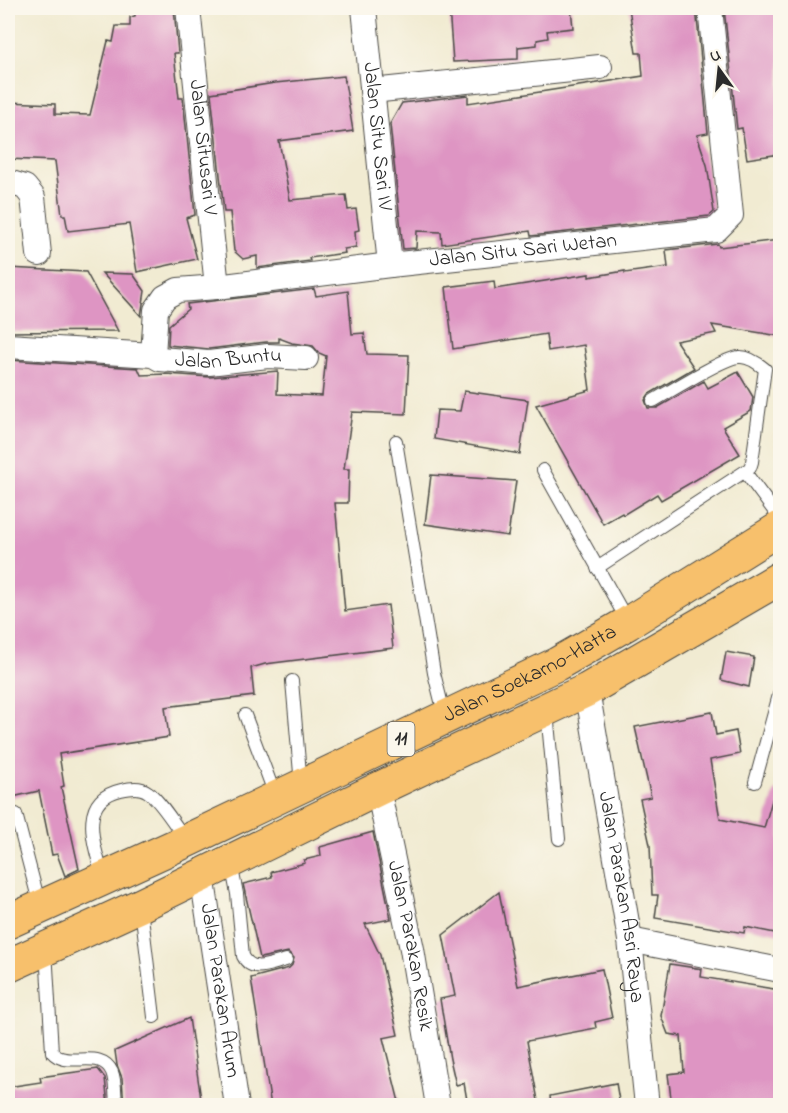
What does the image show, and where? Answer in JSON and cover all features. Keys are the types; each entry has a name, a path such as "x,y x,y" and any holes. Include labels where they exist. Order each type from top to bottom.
{"highway":[{"name":"Jalan Soekarno-Hatta","path":"8,922 186,841 557,664 628,624 780,528"},
{"name":"Jalan Soekarno-Hatta","path":"8,966 141,905 587,690 780,578"}],"street":[{"name":"Jalan Situsari V","path":"188,8 217,287"},
{"name":"Jalan Situ Sari IV","path":"364,8 390,265"},
{"name":"Jalan Situ Sari Wetan","path":"153,355 156,310 165,297 178,290 716,230 731,215 710,8"},
{"path":"372,91 600,67"},
{"path":"8,182 25,187 33,196 39,254"},
{"name":"Jalan Buntu","path":"8,346 153,355 159,359 209,363 268,356 306,358"},
{"name":"Jalan Parakan Asri Raya","path":"587,690 630,940 647,1106"},
{"name":"Jalan Parakan Resik","path":"378,789 412,949 438,1106"},
{"name":"Jalan Parakan Arum","path":"202,874 237,1106"},
{"path":"630,940 780,970"}],"lane":[{"path":"597,568 745,472 752,462 765,372 763,366 739,357 723,363 653,401"},
{"path":"396,441 434,673 446,717"},
{"path":"543,470 628,624"},
{"path":"745,472 780,519"},
{"path":"289,792 292,681"},
{"path":"756,782 780,697"},
{"path":"546,710 559,839"},
{"path":"245,715 289,792"},
{"path":"104,878 92,828 93,811 100,801 117,791 134,787 148,792 186,841"},
{"path":"16,814 41,907"},
{"path":"231,860 243,956 247,964 254,967 286,960"},
{"path":"141,905 154,1017"},
{"path":"46,949 52,1052 56,1057 64,1059 99,1060 107,1064 112,1073 116,1106"}],"building":[{"path":"135,8 174,8 178,53 174,53 179,98 183,98 195,215 186,218 197,259 137,272 129,224 68,231 65,215 62,215 55,161 8,159 8,102 55,104 55,114 90,115 108,41 113,42 116,26 130,26 130,17 135,16"},
{"path":"449,8 571,8 573,28 547,31 548,38 537,40 537,45 518,47 518,59 453,62"},
{"path":"629,8 696,8 708,133 697,135 707,165 714,212 709,216 531,236 530,231 442,244 441,232 417,231 416,248 403,249 390,124 402,103 468,95 468,103 643,76 641,53 636,53"},
{"path":"724,8 780,8 780,154 747,159 742,128 737,129"},
{"path":"344,76 353,131 279,141 290,200 346,195 348,210 356,209 359,230 355,231 356,247 344,249 345,253 309,258 310,261 257,268 257,256 243,259 234,251 230,212 224,212 211,93 275,83"},
{"path":"780,240 780,336 712,325 716,333 676,341 694,368 649,394 645,400 648,408 657,408 704,381 708,388 738,372 753,397 751,411 723,427 740,454 661,500 657,494 623,515 622,513 603,524 536,405 590,390 584,345 548,351 546,334 453,349 446,287 494,281 495,289 589,274 589,277 668,267 666,250"},
{"path":"8,268 86,272 118,331 8,332"},
{"path":"102,273 133,274 145,291 141,316"},
{"path":"314,289 316,296 348,291 352,334 364,333 367,354 409,355 406,414 352,412 344,469 349,469 348,503 335,503 345,611 388,605 393,648 265,664 251,668 254,696 165,707 169,737 59,754 64,786 61,787 79,869 65,876 57,854 52,855 39,791 8,798 8,360 138,368 141,375 210,377 278,371 277,394 322,396 326,356 319,353 313,346 292,343 279,338 279,342 209,349 168,345 169,325 188,309 187,304"},
{"path":"464,391 528,400 520,454 434,439 437,410 460,411"},
{"path":"431,475 516,481 508,536 425,524"},
{"path":"726,652 754,657 749,687 721,680"},
{"path":"712,712 716,735 736,731 740,754 710,760 720,819 764,828 775,790 780,791 780,934 745,927 744,933 655,918 658,895 652,895 650,845 640,799 651,797 635,727"},
{"path":"373,832 391,919 365,924 380,955 398,1035 383,1038 400,1106 271,1106 251,978 289,968 294,958 288,952 260,958 243,884 272,877 271,872 321,856 320,847"},
{"path":"499,892 518,986 602,969 612,1018 595,1022 596,1028 527,1041 539,1106 468,1106 464,1083 456,1085 450,1059 440,999 455,996 443,935"},
{"path":"670,964 702,969 701,977 780,990 780,1106 672,1106 668,1074 684,1072 681,1036 668,1034 661,1016"},
{"path":"189,1018 202,1106 124,1106 122,1078 115,1051"},
{"path":"98,1069 105,1078 108,1106 8,1106 8,1087 41,1082 40,1077"},
{"path":"616,1083 620,1106 551,1106 550,1096"}]}
